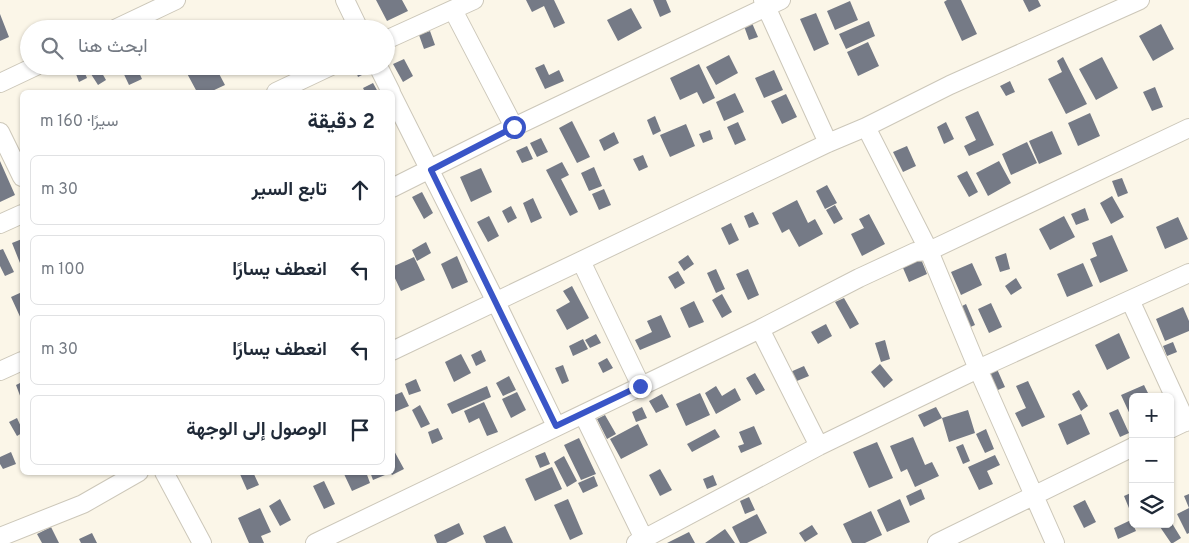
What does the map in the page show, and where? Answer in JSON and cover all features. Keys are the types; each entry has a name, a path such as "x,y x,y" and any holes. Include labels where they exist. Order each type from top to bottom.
{"street":[{"path":"134,20 176,0"},
{"path":"345,0 355,20"},
{"path":"395,36 474,0"},
{"path":"395,350 828,143 866,127 950,84 1140,0"},
{"path":"395,187 770,2 828,143"},
{"path":"453,10 514,127"},
{"path":"0,83 20,74"},
{"path":"280,90 312,75"},
{"path":"382,75 390,90"},
{"path":"395,100 556,426"},
{"path":"866,127 929,251 978,369 1056,543"},
{"path":"315,543 760,329 858,278 915,252 929,251 1189,128"},
{"path":"0,132 20,173"},
{"path":"0,224 20,215"},
{"path":"581,261 640,386"},
{"path":"583,414 642,542 820,446 978,369 1189,273"},
{"path":"1130,300 1182,424"},
{"path":"760,329 820,446"},
{"path":"0,371 20,362"},
{"path":"937,543 1129,449"},
{"path":"0,536 83,504 134,475"},
{"path":"166,475 202,543"}],"building":[{"path":"376,0 402,0 408,11 386,20"},
{"path":"526,0 554,0 565,23 554,28 544,6 532,12"},
{"path":"653,0 666,0 671,12 660,17"},
{"path":"947,0 961,0 977,34 962,41 944,2"},
{"path":"1023,0 1038,0 1041,6 1029,12"},
{"path":"850,1 858,20 835,30 827,11"},
{"path":"631,8 642,28 618,41 607,20"},
{"path":"816,13 829,44 814,51 800,19"},
{"path":"0,14 9,37 0,41"},
{"path":"869,21 875,36 846,49 839,34"},
{"path":"752,23 758,37 749,40 744,26"},
{"path":"1161,24 1174,49 1153,61 1139,36"},
{"path":"430,31 435,45 424,49 419,35"},
{"path":"868,42 879,66 858,76 847,52"},
{"path":"729,55 738,73 716,85 706,67"},
{"path":"1063,57 1087,104 1066,114 1048,79 1062,72 1057,61"},
{"path":"1102,57 1118,88 1096,100 1079,69"},
{"path":"404,59 413,76 403,82 395,68 395,63"},
{"path":"544,64 549,75 559,70 564,81 545,89 535,68"},
{"path":"699,64 715,98 703,104 697,92 680,100 670,78"},
{"path":"774,70 783,90 764,98 755,78"},
{"path":"76,75 86,75 87,78 79,82"},
{"path":"92,75 103,75 106,80 98,85"},
{"path":"124,75 140,75 142,79 129,85"},
{"path":"188,75 220,75 225,85 214,90 196,90"},
{"path":"1010,81 1015,92 1006,96 1000,86"},
{"path":"373,83 377,90 364,90 363,88"},
{"path":"1155,87 1163,107 1152,111 1143,92"},
{"path":"735,93 744,112 724,121 716,102"},
{"path":"786,94 797,117 782,124 771,101"},
{"path":"978,111 994,145 969,156 964,146 976,140 965,117"},
{"path":"1090,113 1100,136 1078,146 1068,123"},
{"path":"655,116 661,131 653,135 647,120"},
{"path":"572,121 590,157 577,163 559,128"},
{"path":"738,122 746,140 735,145 727,127"},
{"path":"946,122 954,139 944,144 937,127"},
{"path":"686,124 695,146 670,157 660,135"},
{"path":"710,130 713,139 703,143 699,134"},
{"path":"1052,131 1062,154 1039,164 1029,141"},
{"path":"614,132 619,143 604,151 599,140"},
{"path":"541,138 548,152 537,157 530,143"},
{"path":"1027,142 1037,163 1011,175 1002,154"},
{"path":"527,146 533,159 522,163 516,151"},
{"path":"907,146 916,166 903,172 893,152"},
{"path":"643,155 648,167 639,171 633,159"},
{"path":"0,161 15,195 0,202"},
{"path":"999,161 1011,183 988,196 976,173"},
{"path":"562,162 569,175 561,179 578,212 570,216 546,170"},
{"path":"594,167 602,186 589,191 581,173"},
{"path":"481,168 492,192 471,202 460,177"},
{"path":"967,171 978,192 969,197 957,176"},
{"path":"1122,178 1128,193 1118,197 1112,181"},
{"path":"827,185 837,203 825,209 816,191"},
{"path":"604,189 611,205 599,210 592,194"},
{"path":"422,192 433,213 424,219 412,197"},
{"path":"1112,196 1124,217 1111,224 1100,203"},
{"path":"533,198 542,218 531,223 523,203"},
{"path":"797,200 808,223 815,219 823,234 799,247 789,229 782,233 772,213"},
{"path":"835,205 843,219 834,224 826,210"},
{"path":"511,206 517,218 508,223 502,211"},
{"path":"1085,208 1089,220 1076,225 1071,214"},
{"path":"753,212 759,224 749,228 744,216"},
{"path":"869,214 885,244 862,256 851,234 864,228 859,219"},
{"path":"489,216 499,236 488,242 477,222"},
{"path":"1064,216 1075,237 1050,250 1039,229"},
{"path":"1178,217 1188,239 1165,249 1156,227"},
{"path":"731,223 739,240 729,245 721,228"},
{"path":"1112,235 1128,271 1100,283 1090,259 1097,256 1092,243"},
{"path":"20,240 20,263 12,243"},
{"path":"426,242 431,253 417,261 412,250"},
{"path":"3,249 14,272 5,276 0,266 0,250"},
{"path":"1006,253 1010,269 1000,272 995,257"},
{"path":"688,255 694,264 684,271 678,262"},
{"path":"457,256 468,282 452,289 441,264"},
{"path":"414,257 425,280 401,291 395,278 395,266"},
{"path":"921,259 927,274 909,282 903,268"},
{"path":"972,263 982,285 961,295 951,272"},
{"path":"1083,263 1093,286 1067,297 1057,274"},
{"path":"716,269 725,289 716,293 707,273"},
{"path":"748,269 759,295 748,300 736,274"},
{"path":"678,271 685,283 675,289 668,277"},
{"path":"1016,278 1022,288 1011,295 1005,286"},
{"path":"572,286 589,318 567,330 556,310 570,302 563,291"},
{"path":"20,293 20,317 11,297"},
{"path":"722,294 732,312 722,318 712,300"},
{"path":"844,298 859,324 850,329 835,302"},
{"path":"694,301 704,322 689,328 680,308"},
{"path":"991,303 1002,327 989,333 978,309"},
{"path":"966,304 975,325 966,329 956,309"},
{"path":"1183,307 1189,321 1189,331 1165,341 1156,319"},
{"path":"661,315 671,337 640,350 635,340 652,332 647,321"},
{"path":"826,324 832,336 818,344 811,332"},
{"path":"1119,333 1130,358 1107,370 1095,345"},
{"path":"596,334 601,343 590,348 585,340"},
{"path":"583,339 588,349 573,356 569,346"},
{"path":"885,340 890,359 881,362 875,343"},
{"path":"1173,342 1177,352 1167,356 1163,346"},
{"path":"481,350 486,361 476,366 471,355"},
{"path":"461,354 471,373 454,382 445,362"},
{"path":"607,358 613,368 603,373 598,363"},
{"path":"880,364 893,380 884,388 871,372"},
{"path":"563,365 569,381 562,384 555,368"},
{"path":"804,366 809,376 792,383 788,373"},
{"path":"997,369 1005,387 986,395 978,377"},
{"path":"755,373 765,390 756,395 746,378"},
{"path":"509,376 516,390 503,396 496,383"},
{"path":"416,379 421,391 409,395 405,384"},
{"path":"1028,381 1045,417 1022,427 1015,413 1026,408 1016,386"},
{"path":"20,383 20,396 16,385"},
{"path":"1144,385 1148,393 1129,393 1129,412 1121,395"},
{"path":"487,386 491,397 452,414 447,404"},
{"path":"716,386 722,396 735,388 741,400 716,414 705,393"},
{"path":"1079,390 1088,406 1081,411 1072,394"},
{"path":"402,392 409,406 395,412 395,395"},
{"path":"517,392 526,410 511,418 502,399"},
{"path":"700,393 710,415 686,426 676,404"},
{"path":"662,394 669,407 656,413 649,401"},
{"path":"484,402 498,432 487,436 479,418 469,423 464,411"},
{"path":"420,405 430,424 421,428 412,410"},
{"path":"642,407 647,418 636,422 632,412"},
{"path":"936,407 942,418 924,427 918,415"},
{"path":"1118,409 1129,433 1120,437 1109,413"},
{"path":"968,410 975,433 949,442 942,418"},
{"path":"1081,414 1090,434 1067,445 1058,424"},
{"path":"605,415 616,434 607,439 597,419"},
{"path":"17,418 20,425 20,434 17,436 9,422"},
{"path":"638,424 648,445 621,459 610,439"},
{"path":"754,426 762,444 741,453 738,446 744,444 739,432"},
{"path":"438,428 443,439 432,444 428,432"},
{"path":"715,429 720,437 692,452 687,444"},
{"path":"986,429 994,449 985,453 976,434"},
{"path":"913,437 925,465 932,462 939,476 915,487 907,469 901,472 890,446"},
{"path":"579,438 596,474 581,480 564,445"},
{"path":"877,442 893,478 869,488 853,452"},
{"path":"963,444 970,461 963,464 956,447"},
{"path":"11,452 16,464 3,469 0,464 0,457"},
{"path":"395,452 404,469 395,474"},
{"path":"545,452 550,464 540,468 535,456"},
{"path":"995,455 1000,465 987,471 993,484 979,490 968,467"},
{"path":"564,456 577,481 567,487 554,462"},
{"path":"552,467 562,489 535,501 525,479"},
{"path":"660,469 672,490 660,496 649,475"},
{"path":"240,475 254,475 259,485 247,490"},
{"path":"344,475 367,475 370,483 352,491"},
{"path":"371,475 385,475 373,480"},
{"path":"713,475 717,485 707,489 703,479"},
{"path":"594,476 598,486 583,493 578,483"},
{"path":"324,481 335,504 324,509 313,486"},
{"path":"921,489 925,499 910,506 906,496"},
{"path":"1129,494 1129,508 1124,496"},
{"path":"1189,494 1189,508 1184,496"},
{"path":"749,497 755,510 745,514 740,501"},
{"path":"280,499 291,520 280,526 269,506"},
{"path":"568,499 583,534 570,540 554,505"},
{"path":"900,499 910,522 887,532 877,510"},
{"path":"1085,500 1096,522 1084,528 1073,506"},
{"path":"260,508 271,532 261,536 264,543 249,543 238,518"},
{"path":"1189,508 1189,533 1187,534 1177,514"},
{"path":"871,511 882,535 865,543 852,543 843,524"},
{"path":"757,514 767,533 747,543 740,543 732,527"},
{"path":"1129,521 1129,528 1135,528 1136,531 1118,539 1114,528"},
{"path":"459,523 464,534 446,543 437,543 434,535"},
{"path":"812,525 818,534 805,542 799,533"},
{"path":"505,526 513,543 486,543 483,536"},
{"path":"51,527 59,543 42,543 37,534"},
{"path":"1174,527 1181,538 1171,543 1161,528"},
{"path":"725,529 735,543 705,543"},
{"path":"689,532 695,543 667,543"},
{"path":"92,533 97,543 81,543 79,539"}],"route":[{"path":"514,127 431,170 556,426 640,386"}]}
